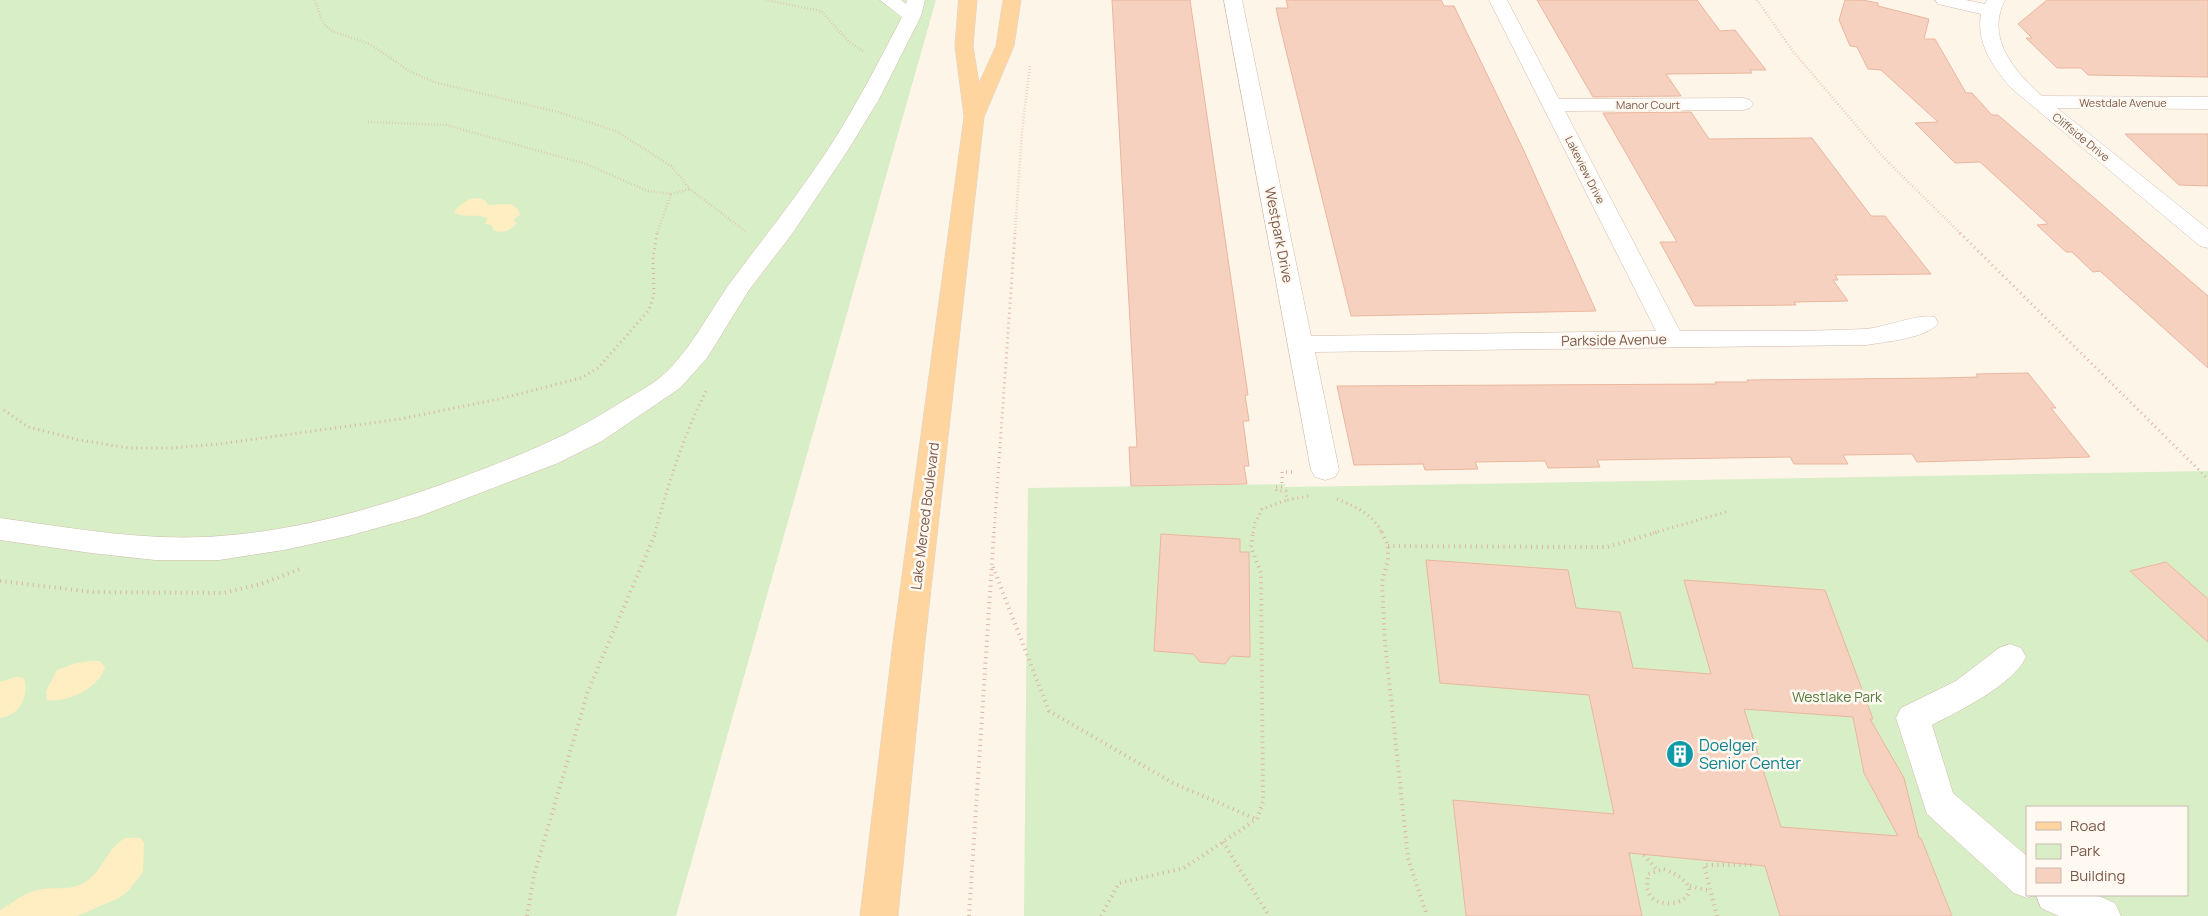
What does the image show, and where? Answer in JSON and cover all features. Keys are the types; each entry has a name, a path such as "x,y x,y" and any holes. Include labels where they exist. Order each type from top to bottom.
{"main road":[{"name":"Lake Merced Boulevard","path":"879,916 909,642 974,117 964,46 968,0"},
{"name":"Lake Merced Boulevard","path":"974,117 1004,46 1012,0"}],"street":[{"path":"0,529 91,542 155,548 219,548 284,539 348,525 410,508 548,456 592,434 670,382 698,352 740,286 838,150 868,101 914,8 889,0"},
{"name":"Westpark Drive","path":"1233,0 1325,470"},
{"name":"Lakeview Drive","path":"1498,0 1672,339"},
{"path":"1944,0 1993,5"},
{"name":"Cliffside Drive","path":"1993,5 1988,23 1994,52 2002,65 2038,102 2208,241"},
{"name":"Westdale Avenue","path":"2038,102 2208,104"},
{"name":"Manor Court","path":"1553,106 1743,104"},
{"name":"Parkside Avenue","path":"1301,344 1866,337 1908,330 1926,323"},
{"path":"2010,658 1968,691 1913,718 1939,803 2026,879"},
{"path":"2056,896 2102,916"}],"path":[{"path":"315,0 322,22 332,30 370,44 409,71 434,82 558,112 616,130 671,166 690,189 754,238 762,257"},
{"path":"766,0 821,11 849,42 859,49 871,56 890,57"},
{"path":"1757,0 1792,50 1883,157 2208,479"},
{"path":"969,916 968,906 1022,132 1030,56"},
{"path":"368,122 436,124 479,133 586,164 648,191 671,194 690,189"},
{"path":"4,410 28,427 79,440 129,448 172,448 219,444 400,419 499,399 581,378 598,368 649,310 655,300 654,244 671,194"},
{"path":"527,916 534,875 588,691 654,539 668,483 689,425 707,389"},
{"path":"1101,916 1120,884 1184,868 1257,819 1263,802 1261,573 1251,547 1255,523 1262,510 1287,500"},
{"path":"1427,916 1408,858 1385,642 1382,582 1388,560 1388,546 1607,547 1726,512"},
{"path":"992,566 1049,711 1173,783 1257,819"},
{"path":"1223,842 1269,916"},
{"path":"1644,855 1657,870"},
{"path":"1717,916 1704,865 1755,865"},
{"path":"1667,910 1653,900 1646,888 1648,874 1664,869 1677,873 1689,886 1711,891"},
{"path":"1689,886 1691,900"}],"green space":[{"path":"0,0 936,0 676,916 0,916"},
{"name":"Westlake Park","path":"2208,471 2208,916 1024,916 1028,488 1286,484 1283,487"}],"sand":[{"path":"478,198 486,201 488,205 507,204 515,207 520,215 513,220 517,223 506,231 500,232 493,230 492,225 485,224 487,218 462,215 454,212 465,202"},
{"path":"100,661 105,667 102,675 90,687 64,699 47,700 46,691 57,670 76,663"},
{"path":"16,677 24,678 24,698 18,709 0,718 0,682"},
{"path":"125,838 141,838 144,843 143,872 128,891 119,898 77,916 0,916 0,910 29,892 81,885 98,871 114,847"}],"building":[{"path":"1112,0 1190,0 1248,395 1245,395 1249,421 1243,421 1249,466 1244,466 1247,484 1131,486 1129,447 1137,447"},
{"path":"1286,0 1441,0 1444,6 1454,6 1524,151 1596,311 1351,316 1276,8 1288,8"},
{"path":"1537,0 1697,0 1720,31 1735,30 1766,70 1750,70 1752,73 1666,74 1681,96 1593,97"},
{"path":"1845,0 1862,0 1878,3 1878,6 1929,19 1924,39 1935,39 1966,93 1972,93 1992,115 1998,115 2208,296 2208,368 2100,271 2093,272 2072,252 2066,252 2037,225 2048,224 1980,162 1955,163 1915,123 1938,122 1881,70 1868,69 1857,47 1850,46 1839,20"},
{"path":"2047,0 2208,0 2208,77 2088,75 2081,68 2057,68 2026,38 2032,38 2018,24"},
{"path":"1691,112 1709,139 1812,138 1871,216 1885,216 1931,274 1835,275 1838,280 1833,280 1848,301 1794,302 1796,305 1695,306 1660,242 1677,242 1603,113"},
{"path":"2125,134 2208,134 2208,186 2179,185"},
{"path":"2028,373 2056,408 2051,408 2090,457 1917,462 1912,454 1843,455 1848,464 1794,464 1790,457 1597,460 1600,467 1548,468 1545,461 1475,462 1478,469 1425,470 1423,464 1354,465 1337,386 1716,384 1715,382 1748,382 1747,380 1939,378 1978,377 1976,374"},
{"path":"1161,534 1240,539 1240,552 1249,552 1250,657 1231,656 1225,664 1200,662 1193,654 1154,651"},
{"name":"Doelger Senior Center","path":"1426,560 1568,570 1576,608 1620,612 1633,668 1711,674 1684,580 1825,590 1873,719 1870,719 1904,778 1919,838 1921,838 1952,916 1780,916 1765,866 1629,853 1642,916 1466,916 1453,800 1614,814 1589,695 1440,683","holes":["1744,709 1853,717 1864,773 1898,836 1781,827"]},
{"path":"2166,562 2208,599 2208,642 2130,571"}],"place":[{"name":"Doelger Senior Center","path":"1680,754"}]}
